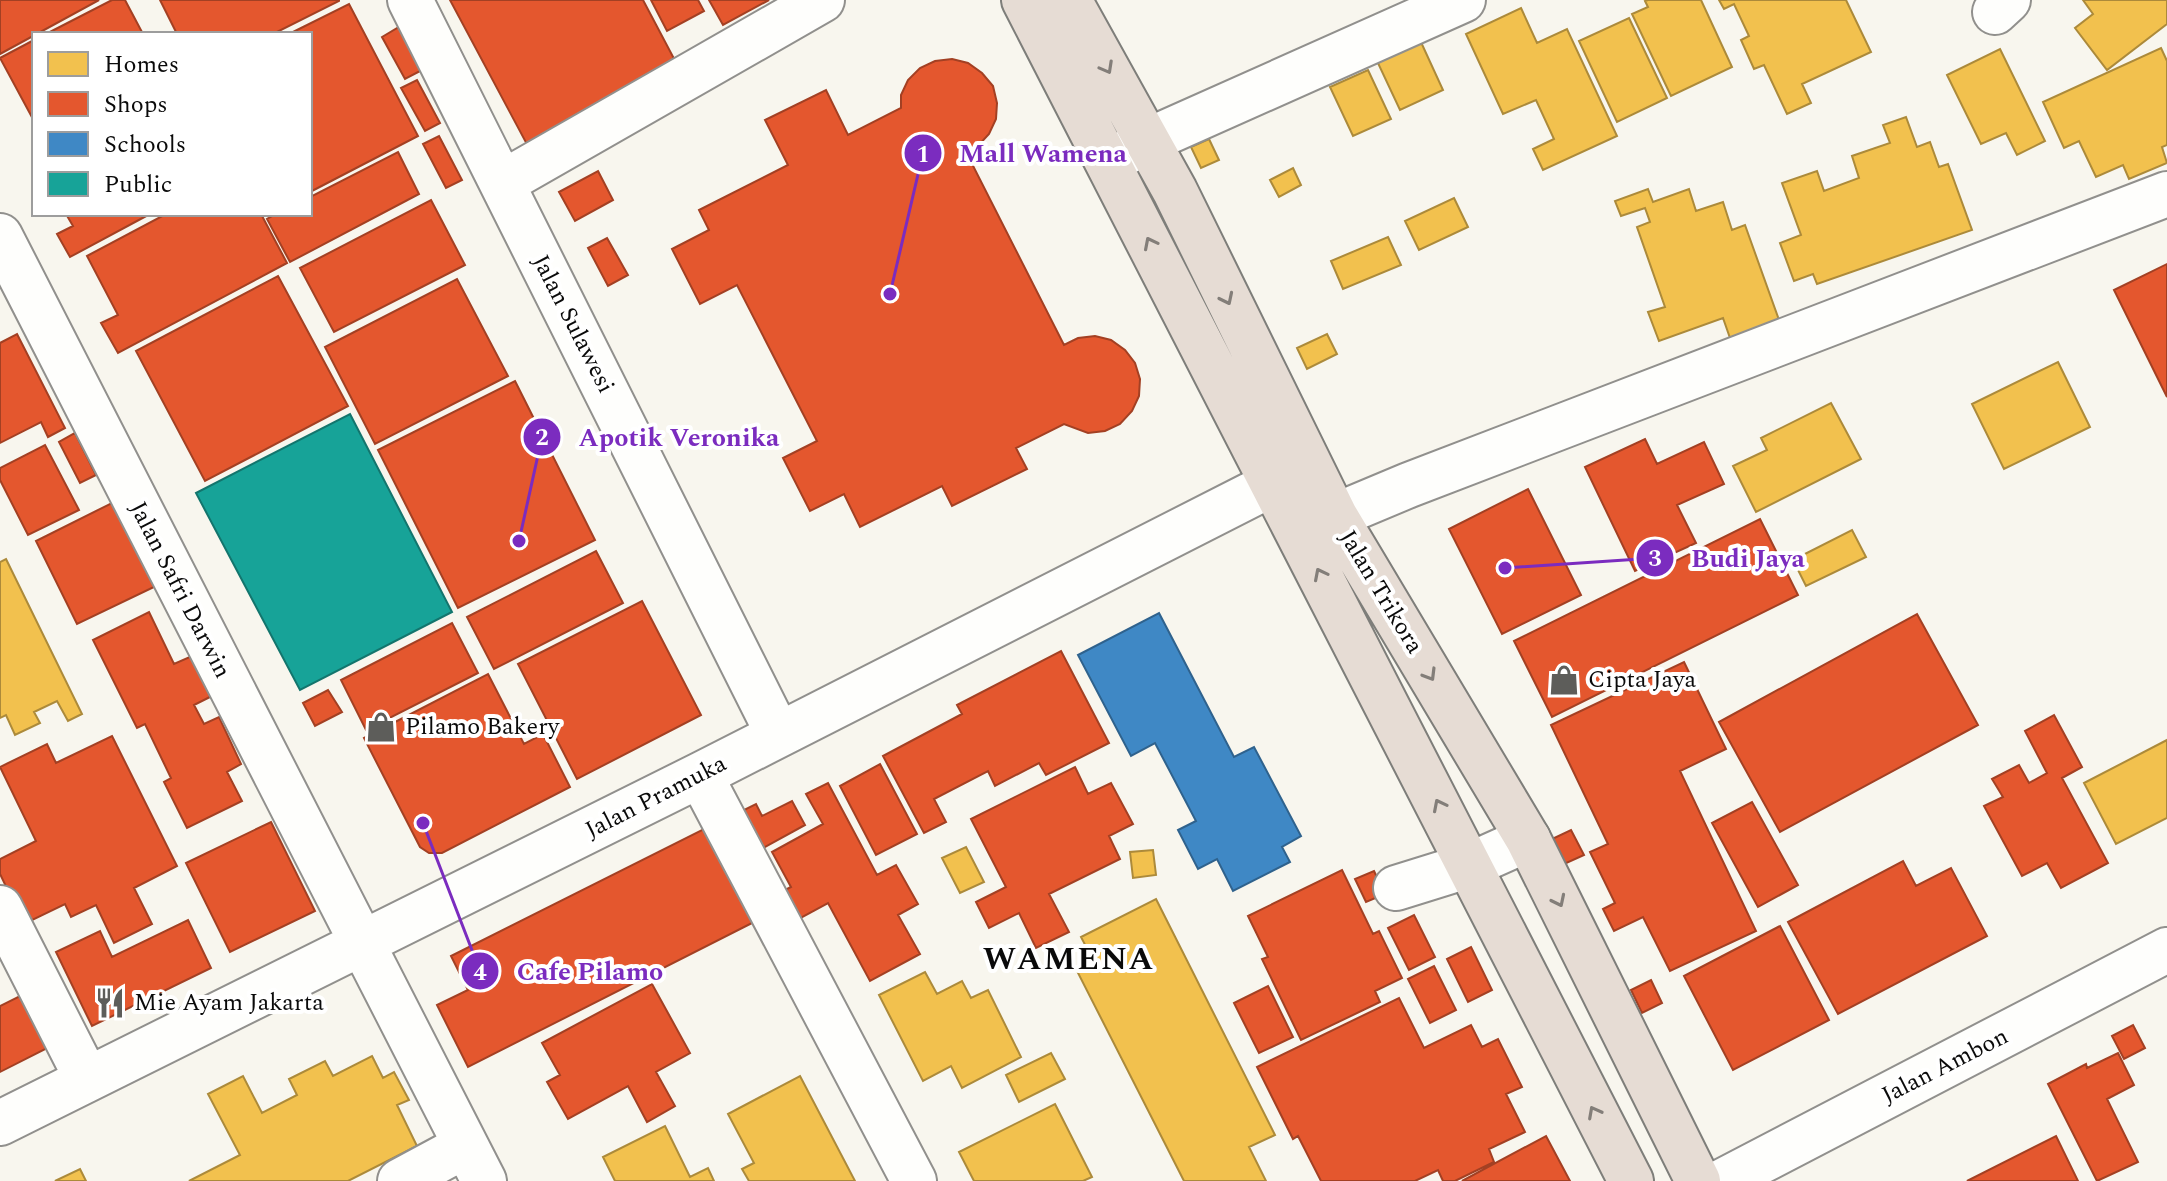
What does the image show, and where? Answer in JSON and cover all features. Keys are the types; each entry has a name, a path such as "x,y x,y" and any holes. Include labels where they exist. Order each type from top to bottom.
{"highway":[{"name":"Jalan Trikora","path":"1024,0 1108,162 1292,476 1335,516 1528,839 1698,1181"},
{"name":"Jalan Trikora","path":"1069,0 1175,191 1292,476 1470,865 1631,1181"}],"street":[{"name":"Jalan Sulawesi","path":"410,0 778,734"},
{"path":"502,183 822,0"},
{"path":"1108,162 1147,141 1463,0"},
{"path":"1335,516 2167,194"},
{"name":"Jalan Safri Darwin","path":"0,236 474,1163"},
{"name":"Jalan Pramuka","path":"0,1123 1292,476"},
{"path":"700,775 914,1181"},
{"path":"1396,888 1470,865 1528,839"},
{"path":"0,908 87,1079"},
{"name":"Jalan Ambon","path":"1723,1181 2167,950"},
{"path":"400,1181 474,1163"}],"building: Homes":[{"path":"1701,0 1732,67 1671,96 1632,14 1648,7 1645,1"},
{"path":"1719,0 1846,0 1871,52 1802,84 1811,103 1787,114 1764,65 1754,69 1741,40 1749,36 1734,4 1724,9"},
{"path":"2083,0 2167,0 2167,24 2107,70 2075,28 2093,14"},
{"path":"1521,8 1537,43 1567,29 1617,136 1543,170 1533,149 1554,139 1536,100 1503,114 1466,34"},
{"path":"1629,18 1667,98 1617,122 1579,41"},
{"path":"1420,40 1443,90 1400,110 1377,61"},
{"path":"2161,48 2167,61 2167,145 2162,147 2167,163 2129,179 2123,165 2096,177 2079,141 2064,148 2043,102"},
{"path":"2000,49 2045,141 2017,155 2006,133 1981,144 1947,75"},
{"path":"1368,70 1391,119 1353,136 1330,87"},
{"path":"1906,117 1917,147 1930,142 1939,167 1948,164 1972,230 1817,284 1813,274 1794,281 1780,243 1801,235 1782,183 1817,171 1824,191 1859,178 1852,156 1890,143 1883,125"},
{"path":"1209,139 1219,160 1201,168 1191,147"},
{"path":"1293,168 1301,185 1279,197 1270,180"},
{"path":"1648,189 1653,202 1689,189 1696,211 1723,202 1732,230 1745,225 1779,320 1730,338 1723,318 1659,341 1648,312 1665,307 1637,227 1650,222 1645,208 1621,216 1615,201"},
{"path":"1454,198 1468,227 1419,250 1405,221"},
{"path":"1388,237 1401,265 1343,289 1331,261"},
{"path":"1327,334 1337,354 1307,369 1297,348"},
{"path":"2058,362 2090,427 2004,469 1972,404"},
{"path":"1831,403 1861,459 1756,512 1733,466 1767,450 1761,438"},
{"path":"1852,530 1866,557 1806,586 1793,560"},
{"path":"6,559 82,714 68,721 57,701 34,712 40,723 15,735 6,715 0,718 0,562"},
{"path":"2167,740 2167,818 2116,844 2084,783"},
{"path":"966,847 984,882 960,893 942,858"},
{"path":"1153,850 1156,875 1133,878 1130,852"},
{"path":"1156,899 1275,1135 1249,1147 1266,1181 1184,1181 1076,969 1093,960 1081,937"},
{"path":"925,972 937,994 962,981 971,998 988,990 1021,1057 962,1088 951,1066 923,1081 879,995"},
{"path":"1051,1053 1065,1079 1019,1102 1006,1075"},
{"path":"372,1056 383,1078 394,1072 409,1100 397,1105 417,1146 348,1181 189,1181 240,1155 208,1094 243,1076 262,1113 297,1095 289,1079 325,1061 333,1076"},
{"path":"800,1076 855,1181 749,1181 742,1169 754,1163 728,1114"},
{"path":"1055,1104 1092,1177 1083,1181 974,1181 959,1152"},
{"path":"665,1126 690,1177 708,1168 714,1181 615,1181 603,1157"},
{"path":"80,1169 86,1181 55,1181"}],"building: Shops":[{"path":"0,0 99,0 40,32 32,32 32,37 0,54"},
{"path":"112,0 125,0 142,32 50,32"},
{"path":"160,0 339,0 277,32 176,32"},
{"path":"450,0 643,0 680,70 530,150"},
{"path":"651,0 698,0 704,11 667,31"},
{"path":"709,0 769,0 723,25"},
{"path":"349,4 418,136 312,191 312,32 293,32"},
{"path":"399,27 422,70 405,79 382,37"},
{"path":"32,41 32,117 0,58"},
{"path":"952,59 968,63 993,86 997,103 996,119 989,134 977,147 966,152 1064,345 1078,338 1095,336 1111,340 1125,350 1135,363 1140,379 1139,396 1132,411 1120,424 1105,431 1088,433 1064,424 1016,448 1027,469 952,506 942,486 860,527 844,494 810,511 783,458 817,441 737,285 700,304 672,249 709,230 699,210 788,165 765,120 826,90 848,135 901,108 901,95 908,80 920,68 935,61"},
{"path":"417,80 440,123 425,131 401,88"},
{"path":"439,136 462,180 446,188 423,144"},
{"path":"398,152 419,194 290,262 267,219 272,216 312,216 312,196"},
{"path":"598,171 613,200 575,221 559,192"},
{"path":"431,200 465,265 334,332 300,268"},
{"path":"67,216 146,216 70,257 57,234 73,226"},
{"path":"162,216 262,216 287,263 118,353 101,323 118,315 87,256"},
{"path":"607,238 628,275 608,286 588,248"},
{"path":"2167,264 2167,397 2114,290"},
{"path":"278,276 348,406 205,481 136,351"},
{"path":"457,279 508,376 375,444 325,347"},
{"path":"17,334 65,428 48,437 41,422 0,443 0,343"},
{"path":"515,381 595,540 458,608 378,450"},
{"path":"75,433 96,475 80,483 59,442"},
{"path":"1645,439 1657,464 1704,442 1724,484 1677,505 1696,543 1635,571 1585,467"},
{"path":"45,445 79,510 28,535 0,480 0,468"},
{"path":"1528,489 1581,595 1502,634 1449,529"},
{"path":"114,502 156,586 77,624 36,541"},
{"path":"1760,519 1798,595 1552,717 1514,641"},
{"path":"596,551 623,603 494,669 467,617"},
{"path":"642,601 701,715 577,779 518,664"},
{"path":"149,612 174,664 192,656 212,696 194,705 204,724 219,717 241,764 227,772 242,801 187,828 164,782 171,778 145,724 137,728 93,640"},
{"path":"1917,614 1978,725 1780,832 1719,722"},
{"path":"452,623 478,673 366,730 341,680"},
{"path":"1061,651 1109,743 1046,775 1039,763 995,786 988,771 934,799 946,822 924,833 883,756 962,714 957,705"},
{"path":"1684,662 1726,749 1680,771 1756,931 1670,971 1643,917 1614,931 1603,909 1615,903 1590,852 1608,844 1551,725"},
{"path":"488,674 524,744 543,734 570,787 442,853 429,853 420,847 364,738"},
{"path":"328,690 342,712 315,726 303,703"},
{"path":"2054,715 2082,767 2062,778 2108,863 2061,888 2047,863 2022,876 1984,806 2003,797 1992,779 2019,765 2029,783 2047,773 2025,731"},
{"path":"112,736 177,866 134,888 152,924 114,943 96,905 71,917 65,904 24,924 0,874 0,859 36,841 0,767 47,744 56,763"},
{"path":"880,764 917,834 876,855 840,786"},
{"path":"1075,767 1088,794 1111,783 1133,824 1109,836 1120,859 1049,894 1069,932 1036,948 1019,913 989,928 976,902 1006,887 971,819"},
{"path":"828,783 877,875 896,865 918,904 898,915 920,954 870,981 828,903 797,920 781,892 791,887 772,852 823,824 806,794"},
{"path":"792,801 805,825 756,852 736,814 756,804 762,816"},
{"path":"1752,802 1798,885 1758,907 1712,823"},
{"path":"271,822 315,911 230,952 186,863"},
{"path":"708,827 756,921 468,1067 437,1005 468,990 451,956"},
{"path":"1571,830 1584,855 1562,865 1550,840"},
{"path":"1903,861 1916,886 1951,868 1987,936 1838,1014 1788,922"},
{"path":"1342,870 1373,934 1379,931 1402,978 1375,991 1380,1002 1301,1040 1262,959 1268,957 1248,916"},
{"path":"1374,871 1385,894 1366,902 1355,879"},
{"path":"1414,915 1435,957 1409,970 1388,928"},
{"path":"188,920 211,968 92,1026 56,952 100,931 112,957"},
{"path":"1780,926 1829,1020 1733,1070 1684,976"},
{"path":"1471,947 1492,990 1468,1002 1447,959"},
{"path":"1434,966 1456,1010 1430,1023 1408,979"},
{"path":"1651,980 1662,1003 1642,1013 1631,990"},
{"path":"652,984 690,1053 656,1072 675,1106 647,1122 628,1086 568,1119 547,1082 560,1075 542,1043"},
{"path":"1268,986 1293,1037 1259,1053 1234,1003"},
{"path":"34,989 61,1041 0,1072 0,1006"},
{"path":"1399,998 1424,1048 1471,1025 1482,1047 1498,1039 1522,1087 1506,1094 1525,1132 1489,1149 1494,1162 1455,1181 1443,1181 1438,1170 1415,1181 1321,1181 1298,1136 1293,1139 1257,1067"},
{"path":"2133,1025 2145,1048 2124,1059 2112,1036"},
{"path":"2118,1053 2134,1085 2107,1099 2138,1162 2097,1181 2048,1084 2086,1064 2087,1068"},
{"path":"1546,1136 1570,1181 1462,1181"},
{"path":"2056,1136 2078,1181 1967,1181"}],"building: Schools":[{"path":"1159,613 1234,757 1254,747 1301,836 1282,847 1290,862 1233,891 1217,859 1198,869 1178,830 1196,821 1155,743 1131,756 1078,655"}],"building: Public":[{"path":"350,414 452,612 300,690 196,493"}],"place":[{"name":"Mall Wamena","path":"890,294"},
{"name":"Apotik Veronika","path":"519,541"},
{"name":"Budi Jaya","path":"1505,568"},
{"name":"Cipta Jaya","path":"1564,680"},
{"name":"Pilamo Bakery","path":"381,727"},
{"name":"Cafe Pilamo","path":"423,823"},
{"name":"Mie Ayam Jakarta","path":"110,1003"}],"district":[{"name":"WAMENA","path":"1069,959"}]}
